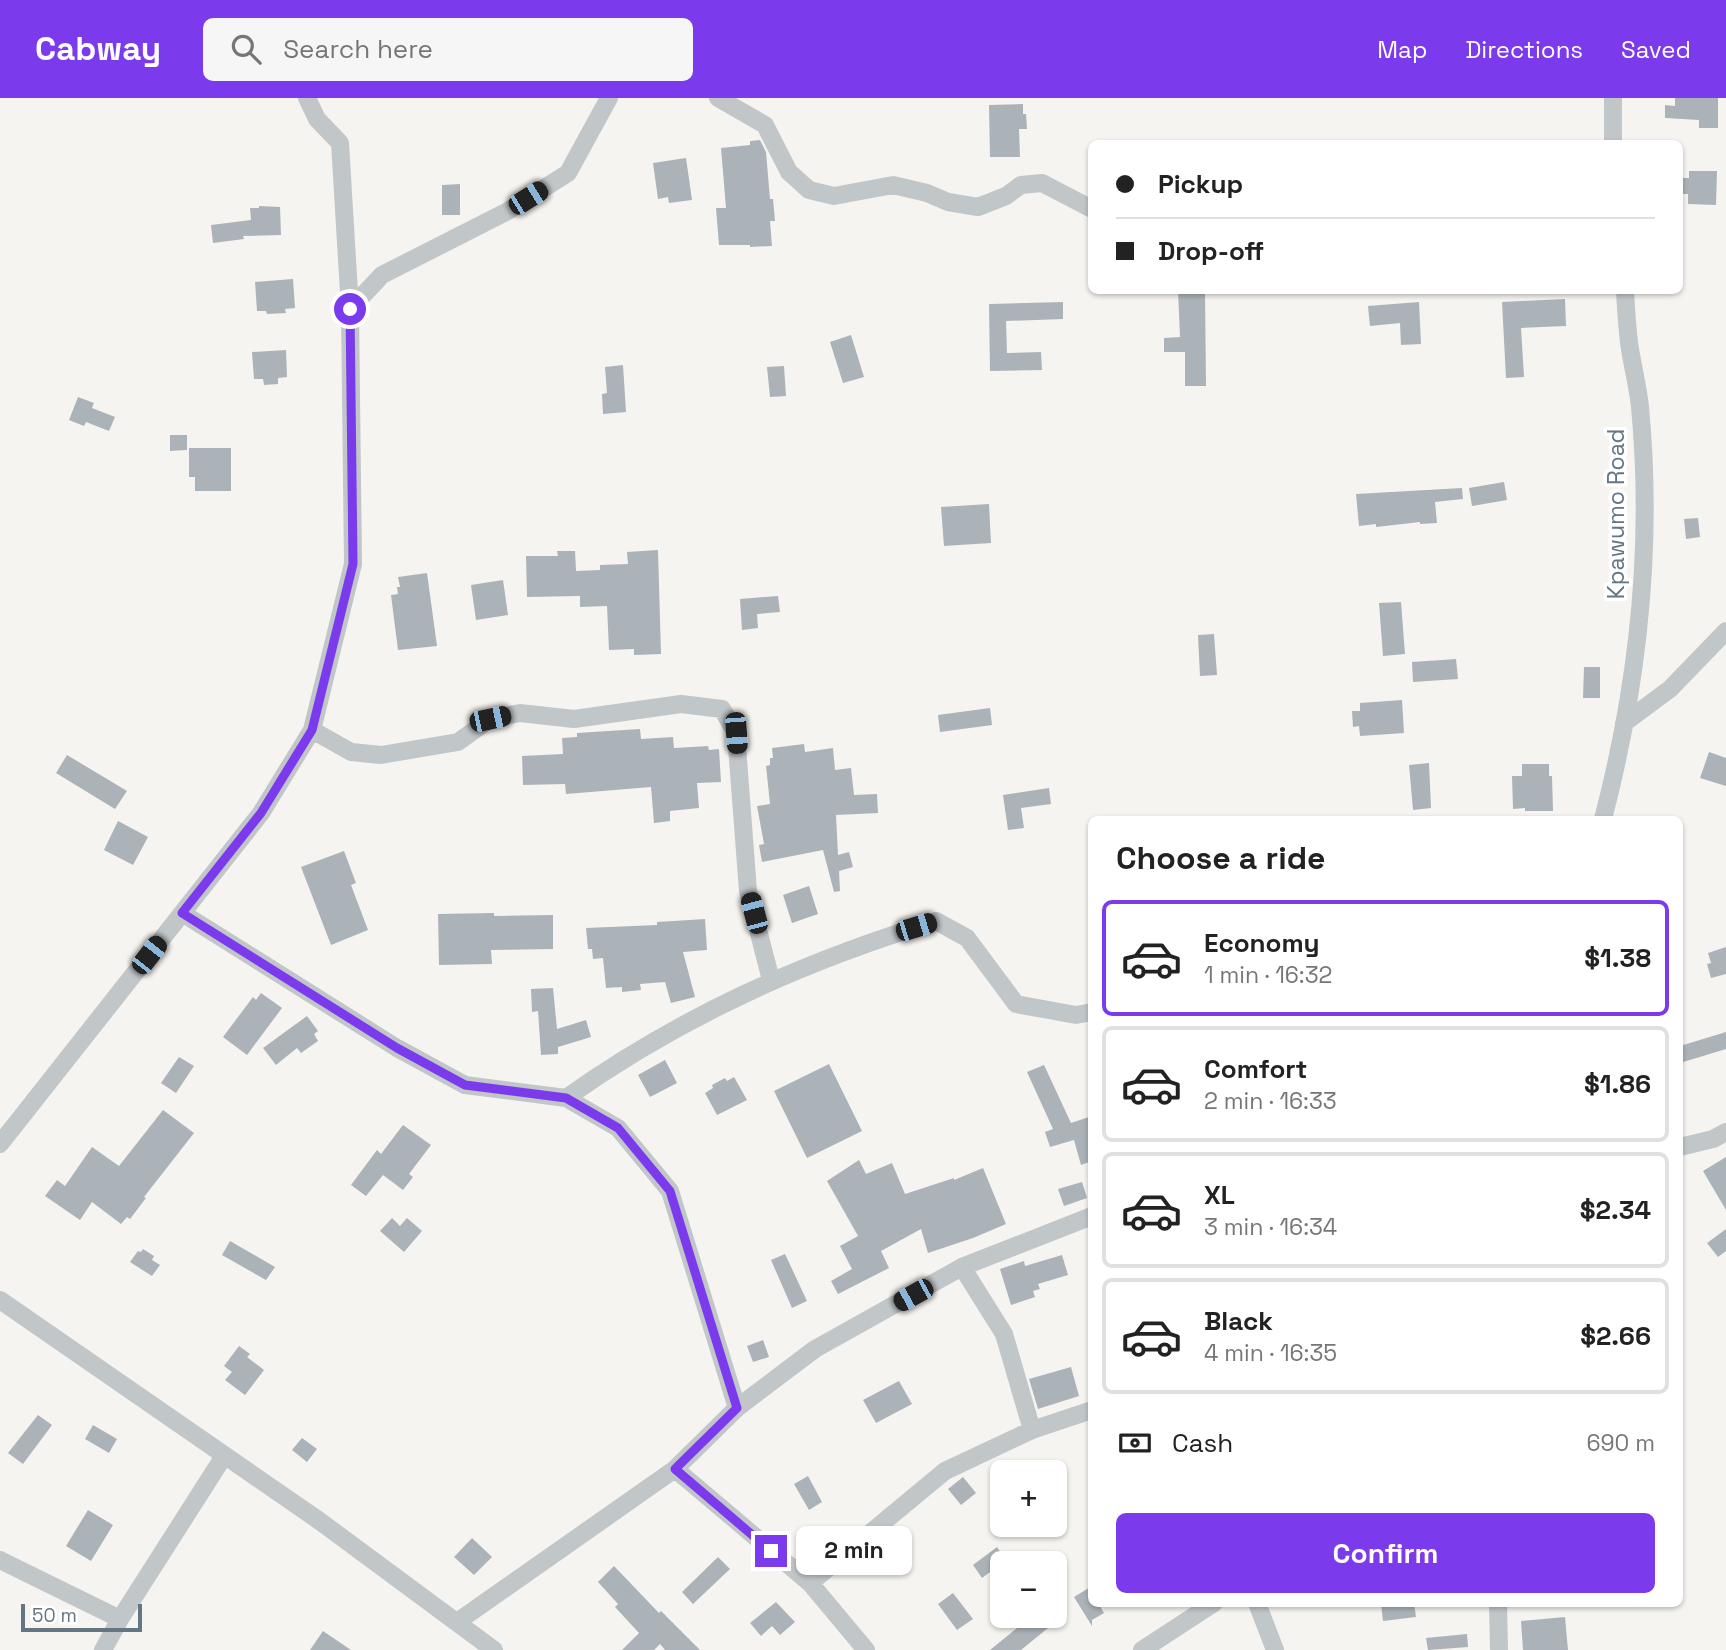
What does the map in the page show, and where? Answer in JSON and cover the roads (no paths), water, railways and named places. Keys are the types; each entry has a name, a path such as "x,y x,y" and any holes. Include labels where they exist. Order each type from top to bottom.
{"street":[{"path":"0,1144 261,813 312,730 353,564 350,309 340,143 317,119 307,98"},
{"path":"350,309 382,275 508,211 568,173 609,98"},
{"path":"718,98 765,125 789,172 809,190 834,196 893,185 927,193 948,202 978,207 1006,196 1021,185 1042,183 1088,208"},
{"path":"1613,98 1613,140"},
{"name":"Kpawumo Road","path":"1604,816 1624,723 1640,620 1645,555 1640,406 1630,347 1625,294"},
{"path":"1624,723 1670,689 1726,631"},
{"path":"312,730 351,752 381,755 458,742 490,719 520,713 573,719 681,704 722,709 736,733 748,891 771,980"},
{"path":"182,913 397,1048 465,1085 566,1098 618,1128 670,1191 737,1408"},
{"path":"566,1098 618,1062 721,1004 771,980 876,939 936,921 967,938 1016,1004 1076,1015 1088,1013"},
{"path":"1683,1146 1713,1139 1726,1132"},
{"path":"457,1622 675,1469 737,1408 815,1349 962,1267 1088,1218"},
{"path":"962,1267 1004,1334 1032,1430"},
{"path":"0,1300 320,1522 494,1650"},
{"path":"810,1583 945,1471 1032,1430 1088,1411"},
{"path":"103,1650 223,1455"},
{"path":"675,1469 810,1583 866,1650"},
{"path":"0,1560 120,1619"},
{"path":"1142,1650 1208,1607"},
{"path":"1259,1607 1275,1650"},
{"path":"1498,1607 1499,1650"}]}
